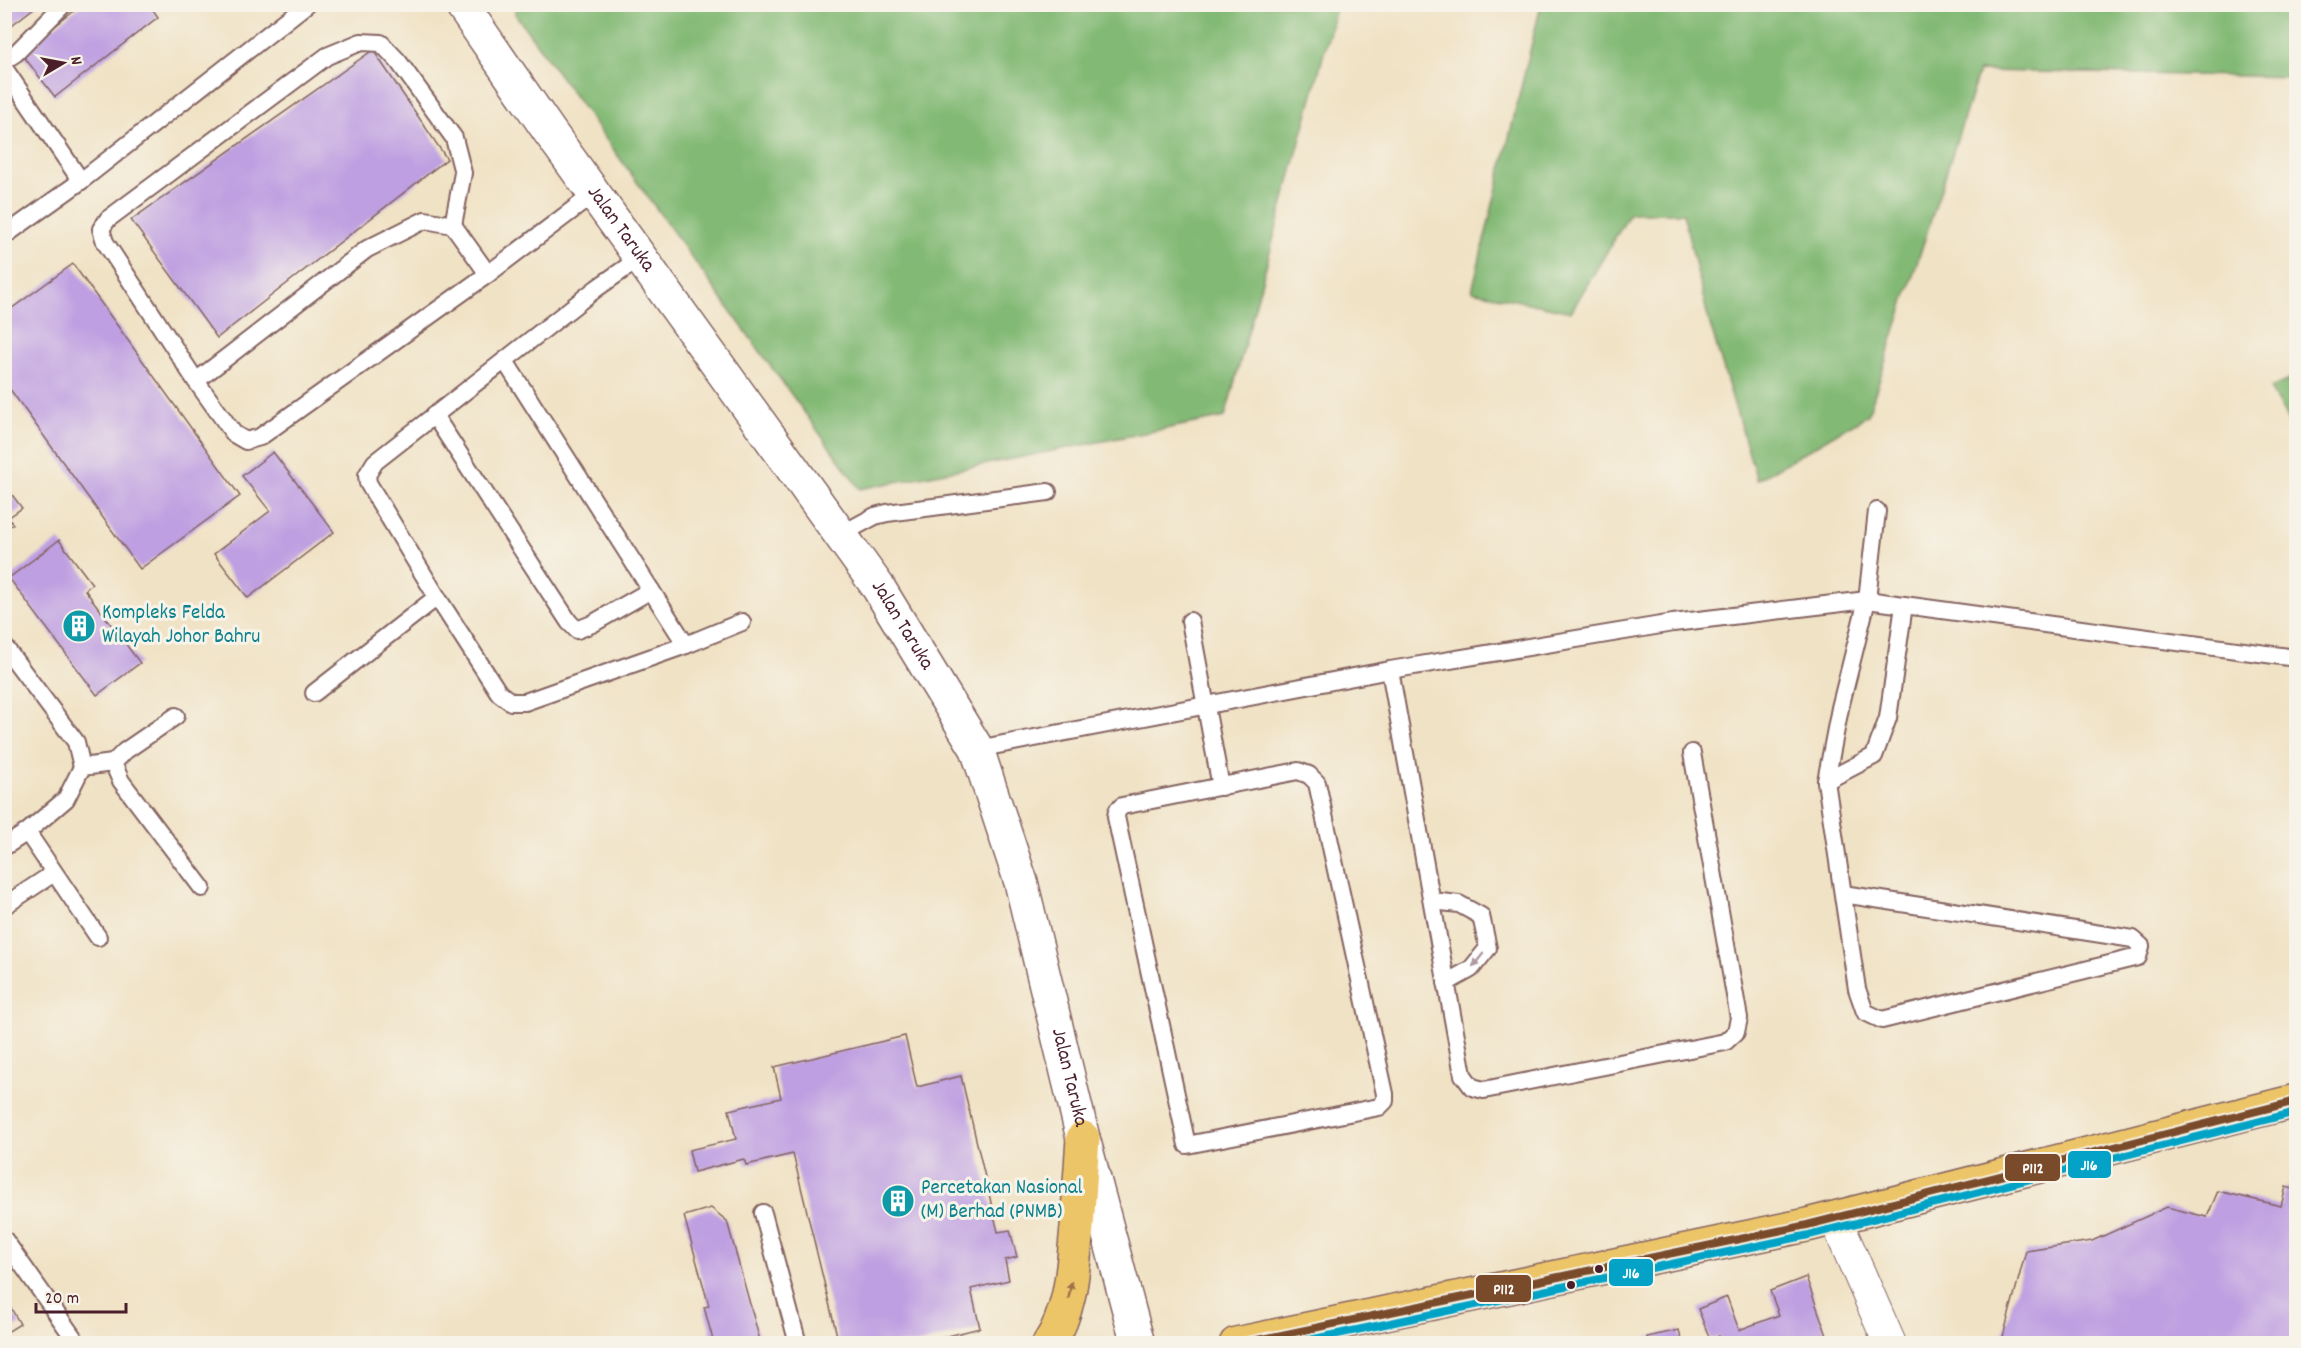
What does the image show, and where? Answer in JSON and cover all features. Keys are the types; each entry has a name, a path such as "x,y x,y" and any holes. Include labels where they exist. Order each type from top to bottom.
{"main road":[{"path":"1236,1344 1835,1218 2296,1101"},
{"path":"1048,1344 1066,1309 1073,1271 1083,1138"}],"street":[{"name":"Jalan Taruka","path":"461,4 549,131 878,587 977,749 1021,882 1083,1138 1138,1344"},
{"path":"1835,1218 1890,1344"}],"lane":[{"path":"4,61 16,53 64,4"},
{"path":"4,236 81,181 307,4"},
{"path":"453,225 463,173 454,138 398,61 381,43 361,42 327,56 108,219 101,229 105,242 196,381 234,434 246,441 260,437 488,274 595,193"},
{"path":"4,69 81,181"},
{"path":"196,381 367,249 424,220 453,225 488,274"},
{"path":"640,258 375,462 367,475 370,491 499,693 511,702 525,702 686,645 742,622"},
{"path":"505,361 686,645"},
{"path":"434,415 569,622 577,630 592,624 651,590"},
{"path":"840,535 876,516 887,513 1048,492"},
{"path":"1843,894 2133,939 2141,946 2138,957 1882,1020 1865,1012 1857,989 1826,781 1840,708 1868,600 1877,511"},
{"path":"314,693 436,597"},
{"path":"977,749 1390,670 1673,623 1868,600 2296,658"},
{"path":"1826,781 1874,756 1888,718 1904,605"},
{"path":"1190,621 1221,787"},
{"path":"4,847 27,832 66,799 82,767 76,742 6,651"},
{"path":"1390,670 1463,1075 1472,1087 1484,1090 1725,1042 1736,1032 1740,1018 1692,753"},
{"path":"82,767 113,763 125,751 176,716"},
{"path":"113,763 121,781 202,888"},
{"path":"1298,771 1309,775 1317,783 1355,951 1385,1101 1379,1107 1188,1145 1116,817 1117,810 1122,806 1221,787 1298,771"},
{"path":"27,832 98,937"},
{"path":"4,906 54,873"},
{"path":"1432,902 1459,904 1481,916 1488,948 1471,969 1446,982"},
{"path":"763,1213 798,1344"},
{"path":"4,1239 78,1344"}],"green space":[{"path":"516,4 1337,5 1225,417 860,489 515,14"},
{"path":"1541,5 2296,5 2296,77 1979,71 1868,415 1757,480 1709,321 1683,213 1630,213 1571,312 1472,291"},
{"path":"2296,377 2296,434 2270,388"}],"building":[{"path":"4,4 39,4 4,31"},
{"path":"83,4 149,4 158,17 55,97 21,53"},
{"path":"373,50 447,159 217,338 131,220"},
{"path":"73,264 240,496 140,569 4,381 4,314"},
{"path":"273,452 334,532 248,598 214,554 270,511 242,476"},
{"path":"4,484 22,508 8,518 13,524 4,530"},
{"name":"Kompleks Felda Wilayah Johor Bahru","path":"59,540 92,584 85,590 140,663 97,695 9,578"},
{"name":"Percetakan Nasional (M) Berhad (PNMB)","path":"905,1036 917,1087 961,1076 998,1232 1010,1230 1017,1257 1005,1260 1009,1280 971,1289 980,1328 916,1344 839,1344 793,1154 746,1165 744,1159 694,1172 689,1150 736,1139 729,1110 781,1098 774,1067"},
{"path":"2286,1187 2296,1190 2296,1344 2001,1344 2026,1251 2092,1241 2167,1207 2207,1217 2218,1191 2281,1206"},
{"path":"711,1208 727,1221 761,1344 714,1344 704,1307 709,1306 684,1216"},
{"path":"1806,1277 1830,1344 1721,1344 1719,1336 1710,1339 1698,1309 1727,1297 1739,1330 1779,1315 1770,1291"},
{"path":"8,1303 20,1324 4,1334 4,1305"},
{"path":"1679,1330 1682,1344 1649,1344 1647,1337"}],"transit line":[{"name":"P112","path":"1238,1344 1807,1225 2296,1101"},
{"name":"J16","path":"1290,1344 1809,1235 2296,1112"}],"place":[{"name":"Kompleks Felda Wilayah Johor Bahru","path":"79,626"},
{"name":"Percetakan Nasional (M) Berhad (PNMB)","path":"898,1201"}]}
